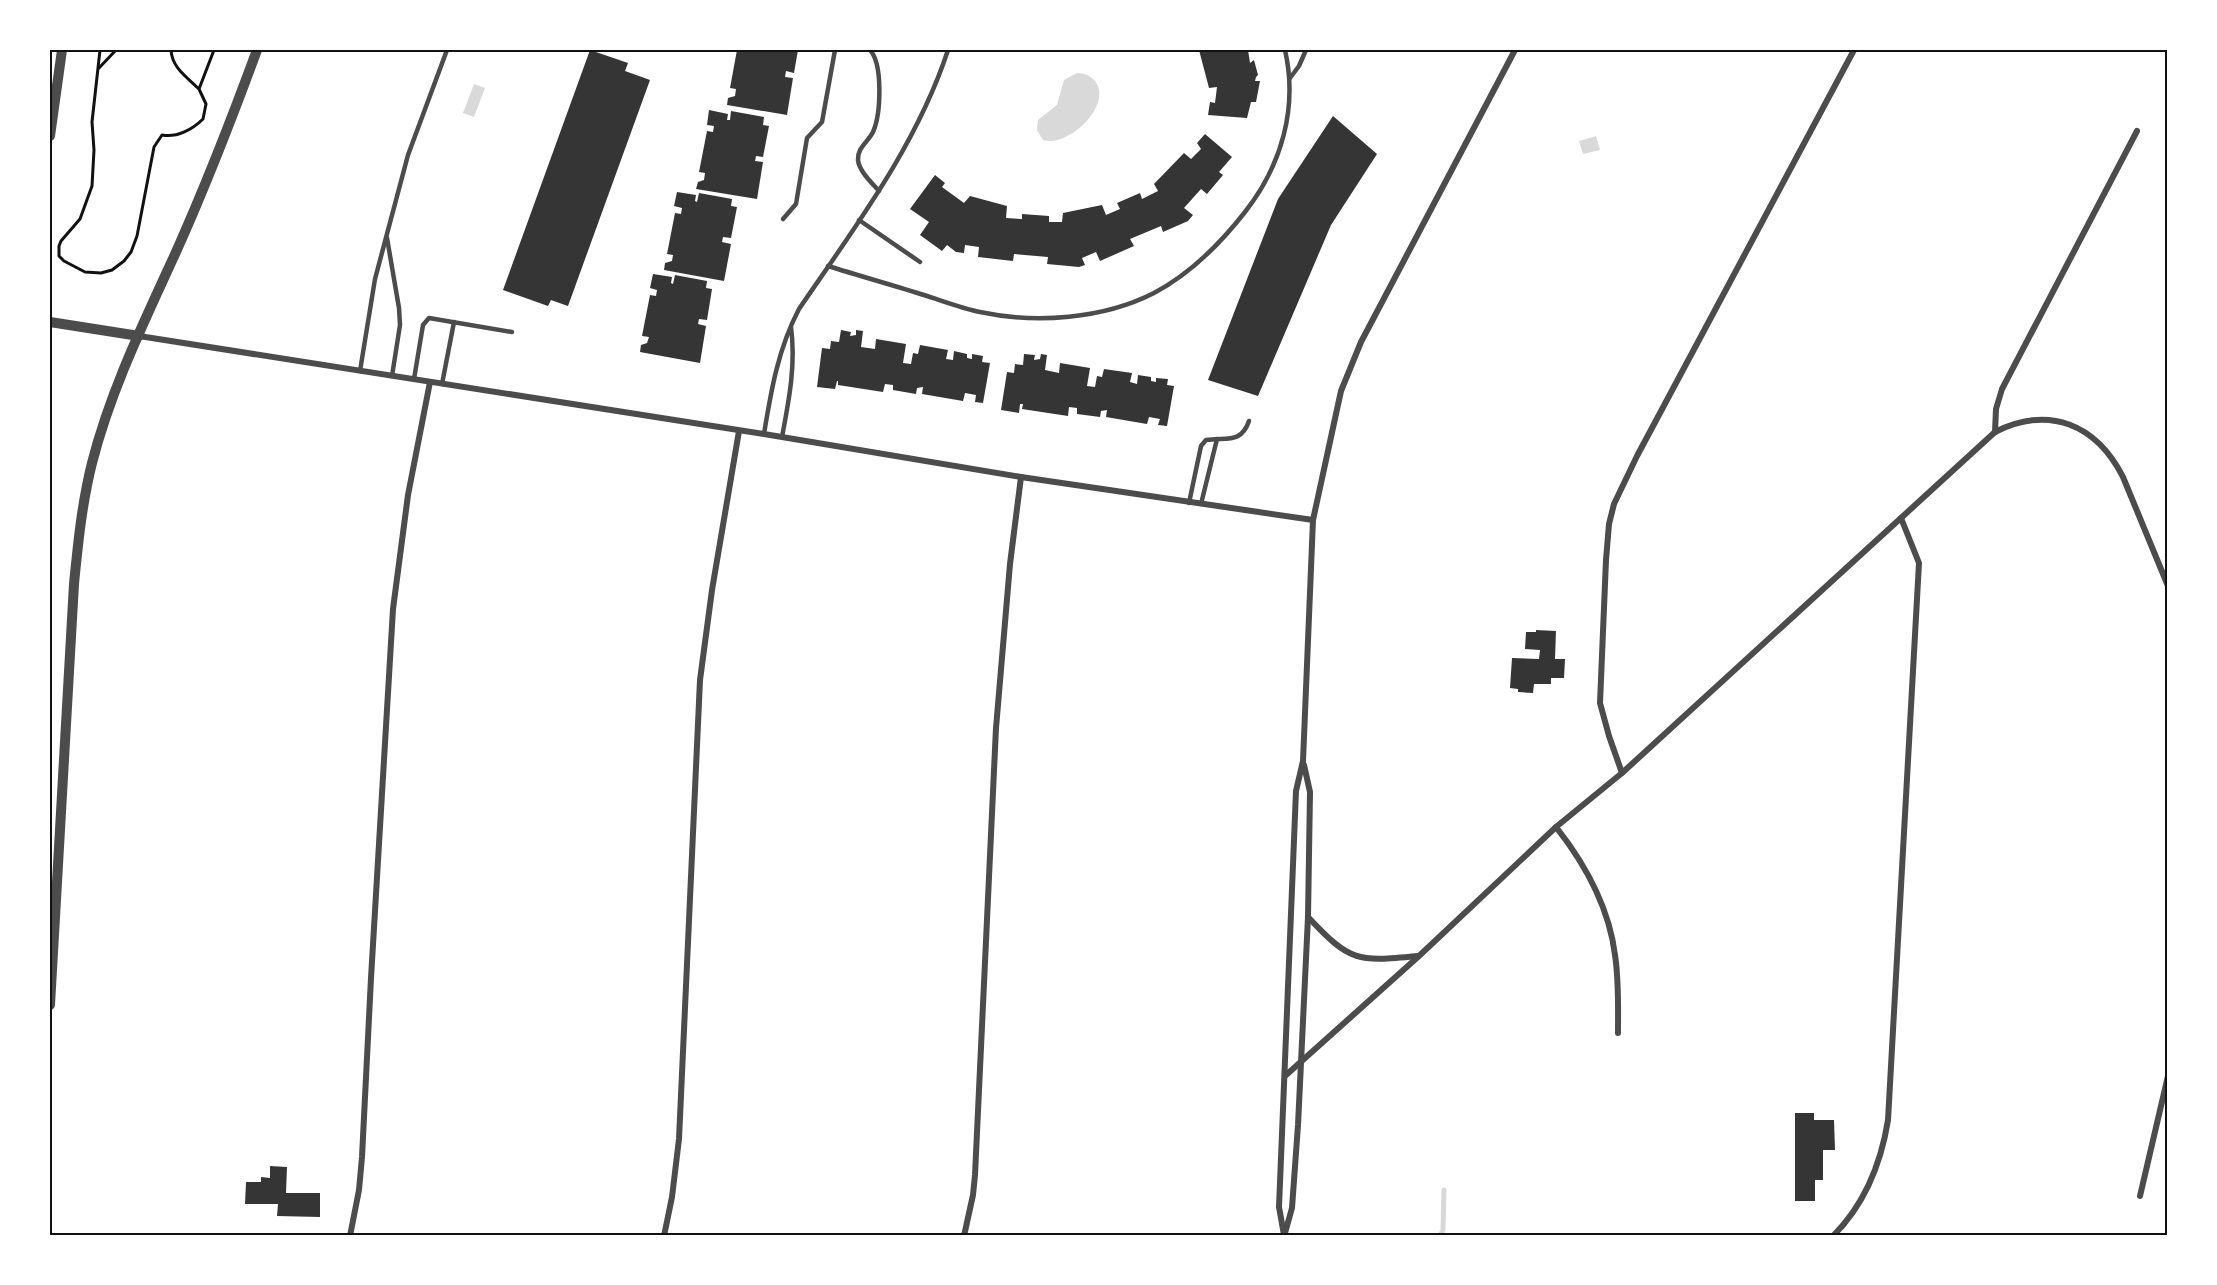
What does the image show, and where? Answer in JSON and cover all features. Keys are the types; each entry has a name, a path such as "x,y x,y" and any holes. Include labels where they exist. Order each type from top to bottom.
{"street":[{"path":"50,136 62,50"},
{"path":"50,1005 53,910 74,584 80,520 92,462 106,417 197,204 257,50"},
{"path":"1284,1235 1279,1206 1296,791 1303,761 1312,520 1336,411 1361,342 1515,50"},
{"path":"1622,773 1600,702 1606,560 1609,525 1614,504 1637,456 1854,50"},
{"path":"1995,432 1996,409 2002,389 2137,131"},
{"path":"50,322 764,434 1021,477 1312,520"},
{"path":"350,1236 359,1190 362,1157 393,609 408,495 430,382"},
{"path":"1285,1076 1419,956 1556,827 1622,773 1995,432 2023,421 2053,420 2068,424 2095,439 2111,456 2123,477 2168,586"},
{"path":"664,1236 672,1197 679,1139 700,680 712,590 739,431"},
{"path":"964,1236 975,1175 996,728 1010,564 1021,477"},
{"path":"1833,1236 1852,1214 1872,1180 1882,1151 1888,1120 1919,562 1901,518"},
{"path":"1284,1235 1292,1208 1308,916 1310,792 1303,761"},
{"path":"1556,827 1592,881 1607,917 1616,955 1618,1033"},
{"path":"1308,916 1332,943 1358,958 1378,960 1419,956"},
{"path":"2140,1196 2168,1076"}],"lane":[{"path":"360,371 375,279 408,154 447,50"},
{"path":"783,219 796,204 807,138 822,122 834,50"},
{"path":"870,50 878,64 878,114 873,132 860,148 858,161 863,173 879,191"},
{"path":"764,434 774,379 783,344 791,325 799,309 897,162 936,86 948,50"},
{"path":"828,266 954,306 1011,317 1069,316 1126,304 1153,293 1182,275 1215,247 1233,228 1263,186 1277,155 1287,123 1290,78 1285,50"},
{"path":"1290,78 1299,66 1306,50"},
{"path":"859,220 920,262"},
{"path":"386,236 400,324 392,376"},
{"path":"414,380 423,325 429,318 512,332"},
{"path":"442,384 454,322"},
{"path":"782,437 793,382 794,346 791,325"},
{"path":"1190,502 1202,446 1206,440 1238,438 1245,434 1249,421"},
{"path":"1201,504 1217,439"}],"path":[{"path":"100,50 92,122 94,150 92,186 80,219 61,241 58,251 64,261 85,272 101,273 112,270 131,252 137,236 156,142 162,135 175,136 203,119 206,104 199,89 175,66 171,58 171,50"},
{"path":"98,69 116,50"},
{"path":"199,89 214,50"}],"shaded area":[{"path":"1077,73 1089,76 1097,84 1099,94 1092,115 1074,132 1063,138 1052,141 1043,140 1037,130 1038,120 1057,105 1064,80"},
{"path":"474,84 485,88 474,117 463,113"},
{"path":"1596,136 1600,150 1583,154 1579,141"}],"building":[{"path":"590,50 628,63 625,71 650,80 568,306 551,300 548,306 503,290"},
{"path":"737,50 798,50 794,73 786,71 785,77 793,78 787,115 727,105 728,98 735,96 736,89 730,88"},
{"path":"1199,50 1248,50 1250,63 1254,60 1258,75 1255,81 1260,81 1256,102 1251,102 1247,118 1208,115 1210,102 1215,103 1217,87 1209,88"},
{"path":"709,110 728,114 727,120 730,120 731,111 764,117 763,125 769,126 763,157 756,156 755,161 763,162 757,199 696,189 698,182 704,180 705,173 699,172 707,131 713,132 714,126 707,125"},
{"path":"1333,116 1377,154 1331,225 1258,396 1208,380 1278,199"},
{"path":"1205,134 1232,157 1219,172 1223,175 1207,194 1201,189 1184,208 1193,215 1188,221 1163,232 1161,226 1130,239 1134,246 1100,261 1096,252 1082,258 1085,265 1079,267 1047,264 1048,257 1014,254 1013,261 978,257 979,247 965,245 964,253 956,252 947,245 942,251 920,235 929,222 910,209 935,175 945,183 942,187 964,203 970,196 1007,206 1006,218 1022,219 1022,214 1049,216 1049,222 1062,222 1063,213 1102,205 1106,215 1120,209 1117,203 1140,193 1142,199 1158,191 1154,184 1184,153 1191,159 1201,149 1197,143"},
{"path":"677,192 696,195 695,201 697,202 699,193 732,199 731,206 737,207 731,238 723,237 722,242 731,244 724,281 664,270 665,263 672,261 673,255 667,254 675,213 681,214 682,208 674,206"},
{"path":"653,274 672,277 671,283 673,284 675,275 707,281 706,288 712,289 707,320 699,319 698,324 706,326 700,363 640,352 641,345 647,343 649,337 642,336 650,295 656,296 657,290 650,288"},
{"path":"841,330 851,332 850,336 856,335 856,330 863,331 861,347 875,349 876,339 906,344 903,363 911,364 913,353 918,354 920,345 948,350 946,359 953,360 954,351 967,354 967,358 972,359 972,354 983,356 982,362 990,363 983,403 975,402 976,395 965,393 963,401 922,394 923,387 917,388 916,394 893,390 893,385 885,384 883,392 838,385 838,381 835,389 817,387 822,348 830,349 831,341 839,342"},
{"path":"1024,354 1035,355 1034,360 1040,359 1041,354 1047,355 1045,370 1059,373 1060,363 1090,368 1087,386 1095,387 1097,376 1102,377 1104,369 1132,373 1130,382 1137,384 1138,375 1151,377 1151,381 1156,382 1156,378 1168,379 1167,385 1174,386 1167,426 1158,425 1160,419 1149,417 1147,424 1106,417 1107,410 1101,411 1100,417 1077,414 1077,408 1069,407 1068,416 1022,409 1023,404 1020,404 1019,413 1001,410 1007,372 1014,373 1015,364 1023,365"},
{"path":"1536,630 1556,631 1555,659 1565,659 1564,678 1551,678 1551,684 1534,684 1533,693 1518,692 1518,689 1510,688 1512,658 1539,659 1540,650 1525,649 1526,632 1536,632"},
{"path":"1795,1113 1814,1113 1814,1120 1834,1120 1835,1150 1823,1150 1823,1180 1815,1180 1815,1201 1795,1201"},
{"path":"270,1166 287,1167 286,1193 320,1193 320,1217 277,1216 278,1204 245,1204 246,1182 261,1182 261,1177 270,1178"}],"waterway":[{"path":"1440,1236 1443,1230 1444,1190"}]}
